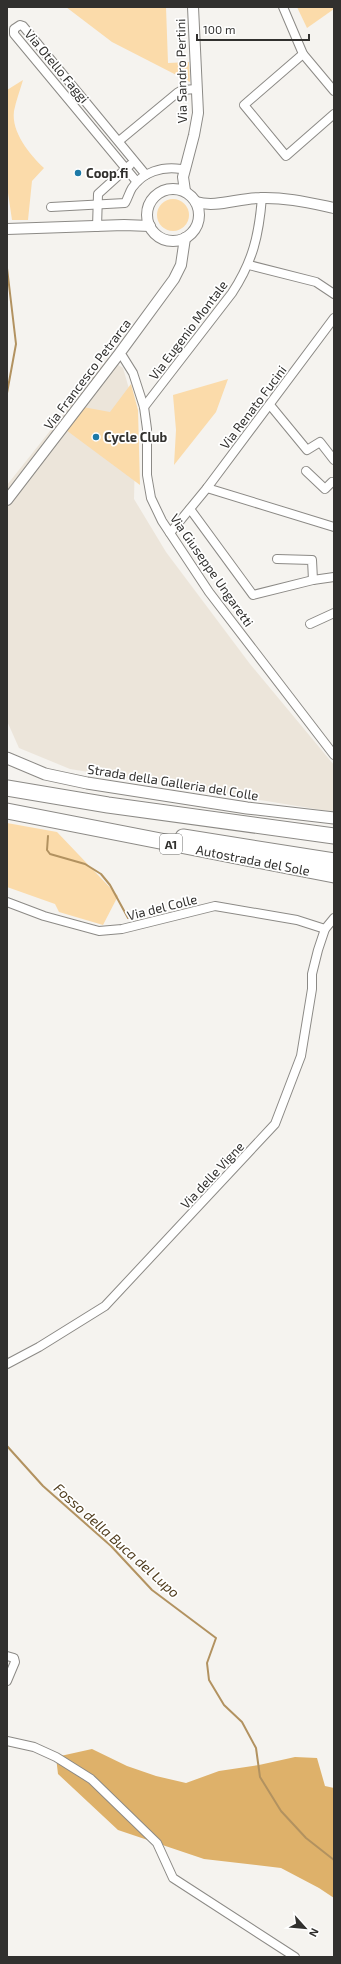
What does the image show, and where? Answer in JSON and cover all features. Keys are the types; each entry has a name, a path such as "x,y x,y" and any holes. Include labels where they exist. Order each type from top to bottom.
{"highway":[{"name":"A1","path":"7,788 108,805 334,836"},
{"name":"Autostrada del Sole","path":"7,812 290,852 334,861"},
{"name":"Autostrada del Sole","path":"7,812 334,875"}],"main road":[{"name":"Strada della Galleria del Colle","path":"8,757 45,774 86,783 247,808 334,818"}],"street":[{"name":"Via Sandro Pertini","path":"185,191 183,177 187,157 197,124 193,7"},
{"path":"283,7 303,54 334,91"},
{"name":"Via Otello Faggi","path":"137,182 14,34 14,30 20,25 146,175"},
{"path":"303,54 244,105 286,156 334,114"},
{"path":"119,141 177,93 182,90 197,89"},
{"path":"95,130 103,123"},
{"name":"Via Sandro Pertini","path":"167,189 175,180 187,157"},
{"path":"97,227 98,194 135,161"},
{"path":"51,207 125,203 131,190 137,182 146,175 168,167 180,169"},
{"path":"182,259 174,246 160,237 150,226 148,211 151,201 158,194 167,189 173,188 185,191 196,202 199,218"},
{"path":"196,202 216,204 242,198 280,198 334,208"},
{"path":"262,198 261,215 249,265 316,282 334,294"},
{"path":"166,240 178,240 185,238 194,230 199,218 216,204"},
{"path":"124,225 148,211"},
{"path":"10,229 124,225 150,226"},
{"name":"Via Francesco Petrarca","path":"7,500 119,354 176,275 181,265 185,238"},
{"name":"Via Eugenio Montale","path":"144,407 232,293 249,265"},
{"name":"Via Renato Fucini","path":"170,533 270,405 334,318"},
{"name":"Via Giuseppe Ungaretti","path":"119,354 123,357 133,373 144,407 147,429 148,484 153,503 162,521 209,592 334,755"},
{"path":"270,405 307,450 320,442 334,460"},
{"path":"306,471 325,489 333,482"},
{"path":"206,488 334,527"},
{"path":"190,509 253,595 313,580 334,577"},
{"path":"277,559 312,560 313,580"},
{"path":"310,624 334,613"},
{"name":"Via del Colle","path":"7,902 44,916 99,931 122,929 215,906 297,920 325,929"},
{"path":"325,929 334,918"},
{"name":"Via delle Vigne","path":"7,1364 39,1347 105,1306 275,1124 282,1110 301,1056 312,989 312,974 325,929"},
{"path":"7,1656 14,1658 15,1662 7,1681"},
{"path":"7,1741 34,1747 56,1757 91,1779 157,1843 173,1878 295,1957"}],"shaded area":[{"path":"66,7 166,7 168,63 189,62 190,82 112,42"},
{"path":"297,7 334,7 334,9 307,28"},
{"path":"23,80 14,111 15,127 18,135 28,150 44,168 32,181 28,220 12,220 7,186 7,90"},
{"path":"170,199 176,199 185,203 189,215 185,227 176,231 170,231 161,227 157,218 157,212 161,203"},
{"path":"108,358 123,368 136,413 134,499 166,552 250,664 334,765 334,812 70,769 19,748 7,721 7,485"},
{"path":"228,379 216,412 174,465 176,430 173,395"},
{"path":"131,384 138,410 140,485 66,430 83,407 110,412"},
{"path":"7,823 57,832 118,896 103,925 59,912 55,904 7,887"},
{"path":"92,1749 127,1766 156,1776 186,1783 219,1771 259,1765 295,1757 317,1758 325,1786 334,1788 334,1898 319,1888 281,1868 204,1859 118,1830 58,1774 56,1757"}],"waterway":[{"path":"7,268 16,344 7,393"},
{"path":"48,836 47,850 50,854 85,864 101,874 110,885 128,918"},
{"name":"Fosso della Buca del Lupo","path":"7,1446 43,1486 111,1546 152,1590 216,1638 207,1663 209,1680 224,1705 242,1722 256,1748 260,1777 281,1811 306,1838 334,1860"}],"place":[{"name":"Coop.fi","path":"78,173"},
{"name":"Cycle Club","path":"96,437"}]}
